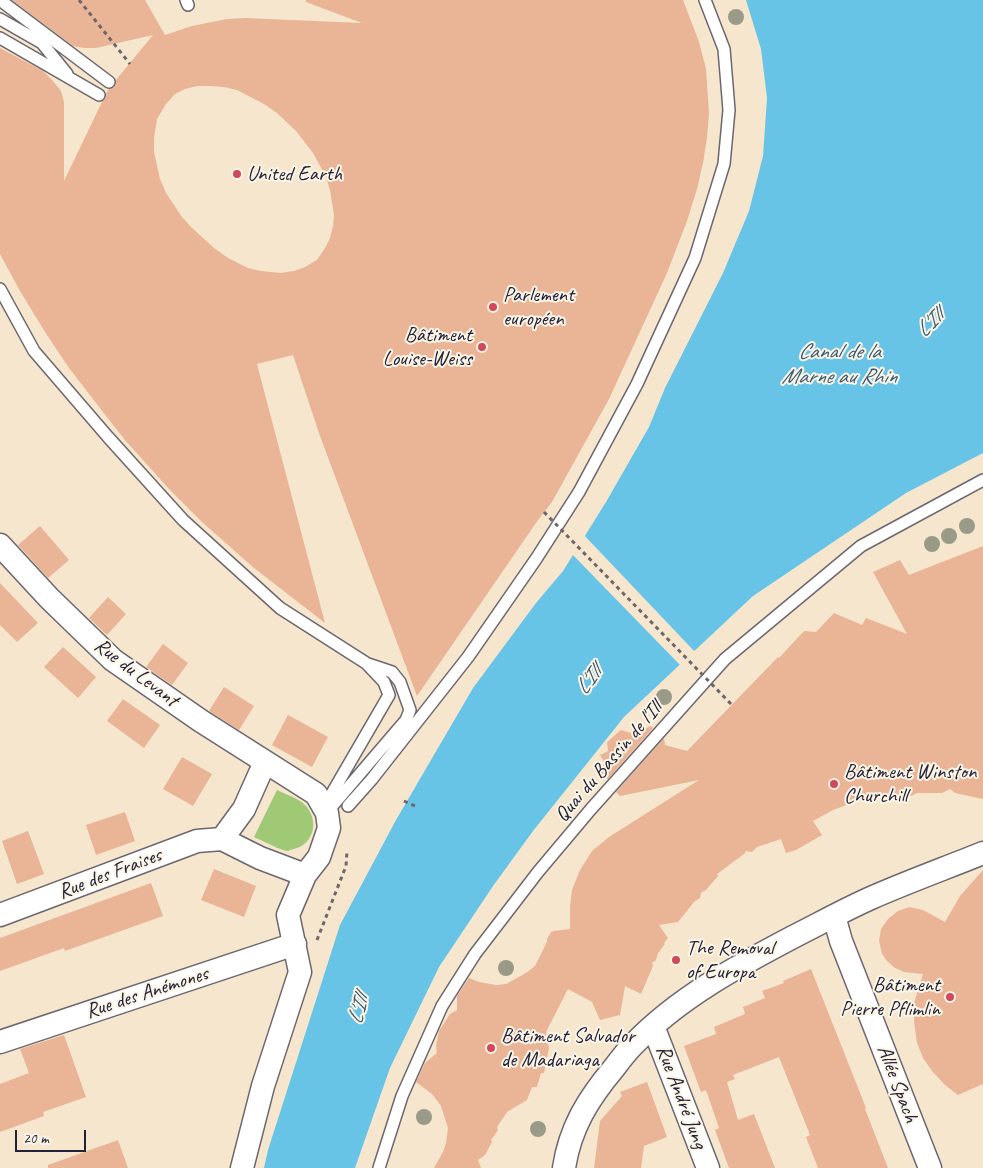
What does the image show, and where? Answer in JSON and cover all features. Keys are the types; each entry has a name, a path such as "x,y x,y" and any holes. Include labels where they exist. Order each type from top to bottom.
{"street":[{"name":"Rue du Levant","path":"0,545 49,598 112,660 202,721 316,794 325,810"},
{"path":"265,762 244,809 222,839 260,858 305,875"},
{"path":"242,1168 263,1086 300,972 288,915 305,875 319,857 329,828 325,810"},
{"name":"Rue des Fraises","path":"0,916 197,841 222,839"},
{"path":"564,1168 573,1131 589,1100 601,1083 633,1045 686,999 743,964 870,898 983,853"},
{"name":"Allée Spach","path":"834,916 841,941 930,1168"},
{"name":"Rue des Anémones","path":"0,1042 295,944"},
{"name":"Rue André Jung","path":"654,1026 708,1168"}],"lane":[{"path":"0,0 109,82"},
{"path":"348,806 372,779 468,658 580,492 637,384 695,258 724,164 729,110 724,49 705,0"},
{"path":"0,19 42,42 71,78"},
{"path":"0,38 99,95"},
{"path":"0,289 34,351 183,520 280,608 366,663 392,672 400,682 410,710 406,720 325,810"},
{"name":"Quai du Bassin de l'Ill","path":"379,1168 402,1096 442,1006 475,954 538,872 591,809 725,659 861,546 983,480"},
{"path":"325,810 389,695 384,682 366,663"}],"path":[{"path":"79,0 130,64"},
{"path":"544,512 732,705"},
{"path":"404,801 415,806"},
{"path":"317,941 346,866 347,848"}],"green space":[{"path":"277,790 303,803 312,817 313,830 307,842 288,851 254,837"}],"water":[{"name":"Canal de la Marne au Rhin","path":"746,0 983,0 983,453 906,493 753,596 624,717 533,831 493,886 439,967 390,1068 355,1168 264,1168 268,1150 340,925 396,820 473,688 536,603 563,571 606,502 649,427 665,388 723,273 749,211 763,156 767,98 761,49"}],"pier":[{"path":"583,534 696,653 681,666 571,553"}],"building":[{"name":"Bâtiment Louise-Weiss","path":"12,0 145,0 165,35 192,26 227,19 245,18 362,23 306,2 306,0 683,0 699,42 706,69 709,113 703,163 687,221 667,273 609,399 552,502 417,696 320,436 293,355 257,364 325,623 254,568 202,522 125,440 69,368 20,291 0,254 0,48 43,71 61,91 64,102 64,181 109,89 115,87 116,80 153,35 96,48 73,46","holes":["197,86 237,90 277,113 296,131 313,153 326,177 334,215 333,226 330,238 317,260 305,267 281,273 261,271 248,268 228,258 191,227 166,193 160,179 154,152 157,119 175,94"]},
{"path":"40,526 69,560 48,578 18,545"},
{"name":"Bâtiment Winston Churchill","path":"983,546 983,799 955,793 950,789 942,793 917,793 911,796 883,796 881,792 833,810 813,821 822,835 796,850 786,853 781,839 757,847 752,852 746,851 717,874 718,876 701,893 700,898 694,902 678,922 659,925 668,938 658,953 656,960 652,963 653,966 641,994 625,986 620,1015 600,1020 592,1002 568,989 546,1032 549,1048 544,1073 541,1073 537,1087 532,1087 527,1100 507,1112 497,1127 498,1130 491,1140 492,1142 485,1155 478,1160 481,1168 434,1168 443,1152 448,1128 441,1106 432,1094 416,1082 425,1063 437,1053 436,1046 439,1031 450,1014 457,1010 457,996 469,978 496,985 506,984 535,966 551,932 570,929 572,890 580,870 592,851 609,837 699,780 620,796 616,792 664,738 665,745 687,751 804,631 816,632 834,613 862,625 866,618 907,634 873,572 900,560 909,575"},
{"path":"0,583 38,623 17,642 0,625"},
{"path":"108,597 126,614 107,635 89,618"},
{"path":"163,644 188,663 172,685 146,667"},
{"path":"63,647 96,677 78,698 44,667"},
{"path":"224,687 254,706 239,730 209,711"},
{"path":"123,699 160,725 144,748 107,721"},
{"path":"288,715 328,737 312,767 272,745"},
{"path":"633,726 647,728 651,726 653,728 608,779 599,771 605,763 600,755 608,751 607,742 621,730 631,733"},
{"path":"182,757 212,774 193,806 163,789"},
{"path":"125,812 135,841 96,855 86,825"},
{"path":"28,831 44,874 17,884 2,841"},
{"path":"214,869 256,886 244,917 201,900"},
{"name":"Bâtiment Pierre Pflimlin","path":"983,870 983,1084 958,1095 932,1071 923,1058 917,1043 914,1003 923,974 904,972 895,968 882,954 879,941 881,929 888,919 898,911 909,907 923,910 945,922 960,896"},
{"path":"151,883 163,916 65,951 64,948 0,971 0,938"},
{"path":"811,969 888,1168 818,1168 806,1137 810,1135 779,1057 733,1075 735,1079 727,1082 738,1120 754,1114 775,1168 729,1168 715,1130 719,1128 706,1090 701,1092 684,1046 716,1034 714,1027 745,1014 743,1007 765,998 762,991 784,983 783,981"},
{"path":"64,1035 86,1097 43,1112 44,1116 0,1132 0,1084 29,1073 20,1049"},
{"path":"647,1082 667,1137 644,1146 641,1168 594,1168 600,1121 622,1096 620,1092"},
{"path":"118,1140 128,1168 48,1168 48,1165"}],"place":[{"name":"United Earth","path":"237,174"},
{"name":"Parlement européen","path":"493,307"},
{"name":"Bâtiment Louise-Weiss","path":"482,347"},
{"name":"Bâtiment Winston Churchill","path":"834,784"},
{"name":"The Removal of Europa","path":"676,960"},
{"name":"Bâtiment Pierre Pflimlin","path":"950,997"},
{"name":"Bâtiment Salvador de Madariaga","path":"491,1048"}],"water label":[{"name":"L'Ill","path":"930,324"},
{"name":"L'Ill","path":"589,681"},
{"name":"L'Ill","path":"359,1010"}]}
